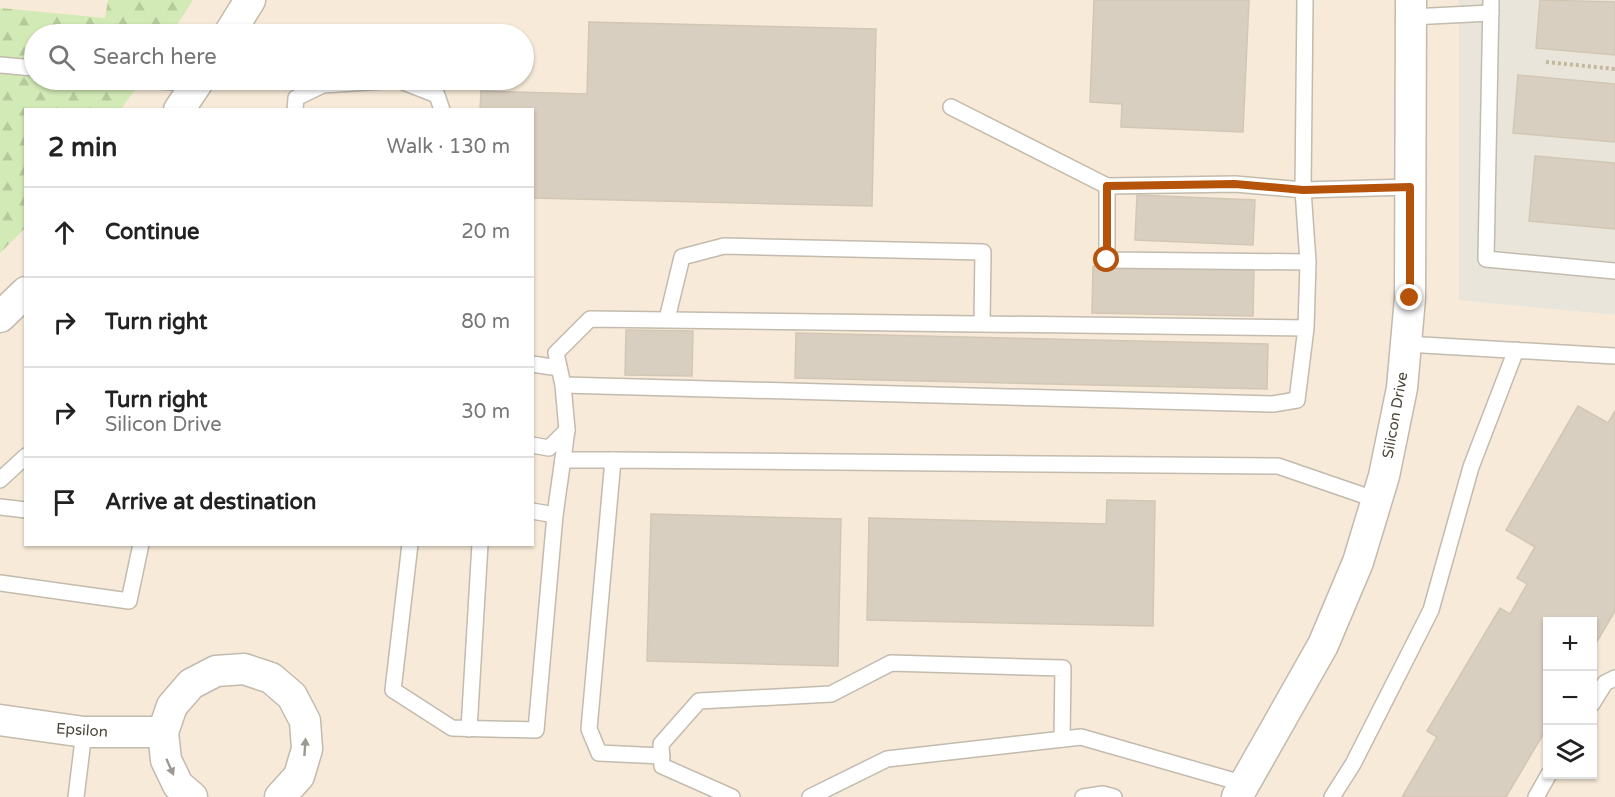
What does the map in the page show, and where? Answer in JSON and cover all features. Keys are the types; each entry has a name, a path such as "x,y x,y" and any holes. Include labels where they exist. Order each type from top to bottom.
{"street":[{"path":"235,24 250,0"},
{"name":"Silicon Drive","path":"1241,790 1323,645 1358,562 1384,476 1402,388 1410,298 1411,8"},
{"path":"180,108 192,90"},
{"path":"0,317 24,294"},
{"path":"192,797 178,785 166,760 164,732 172,706 191,684 216,671 244,669 271,678 292,696 305,721 307,749 299,776 280,797"},
{"name":"Epsilon","path":"0,720 84,732 164,732"}],"lane":[{"path":"563,385 1273,404 1297,400 1306,328 1308,262 1303,190 1305,0"},
{"path":"1411,8 1491,7 1486,259 1615,271"},
{"path":"0,65 24,67"},
{"path":"295,108 296,98 313,90"},
{"path":"424,90 437,95 441,108"},
{"path":"951,106 1107,186 1235,184 1303,190 1410,187"},
{"path":"1107,186 1107,260 1308,262"},
{"path":"667,319 681,257 724,246 983,252 982,323"},
{"path":"410,546 393,690 452,728 537,730 555,515 567,430 563,385 556,353 590,319 1306,328"},
{"path":"1406,344 1615,356"},
{"path":"1332,797 1353,764 1431,610 1471,467 1516,350"},
{"path":"534,364 559,368"},
{"path":"534,445 549,448 567,430"},
{"path":"0,480 24,458"},
{"path":"563,460 1278,466 1377,500"},
{"path":"613,460 589,729 599,753 662,756"},
{"path":"0,507 24,510"},
{"path":"534,511 555,515"},
{"path":"0,583 129,601 141,546"},
{"path":"469,729 480,546"},
{"path":"732,797 662,766 662,744 699,701 831,694 891,663 1063,668 1062,739"},
{"path":"1597,697 1605,683 1615,678"},
{"path":"76,797 84,732"},
{"path":"810,797 887,759 1081,737 1241,790"},
{"path":"1536,797 1547,779"},
{"path":"1083,797 1103,794 1114,797"}],"path":[{"path":"1545,62 1615,69"}],"shaded area":[{"path":"0,0 1459,0 1459,300 1615,315 1615,797 0,797"},
{"path":"1459,0 1615,0 1615,315 1459,301"}],"green space":[{"path":"108,0 193,0 177,24 24,24 24,90 135,90 122,108 24,108 24,229 0,253 0,8 105,18"}],"building":[{"path":"1094,0 1249,0 1243,132 1121,127 1122,104 1090,102"},
{"path":"1540,0 1615,2 1615,55 1536,48"},
{"path":"589,22 876,29 872,206 534,198 534,108 480,108 481,91 587,94"},
{"path":"1518,75 1615,84 1615,142 1513,133"},
{"path":"1535,156 1615,163 1615,229 1529,221"},
{"path":"1137,195 1255,200 1253,245 1135,240"},
{"path":"1093,266 1254,270 1253,316 1092,313"},
{"path":"626,330 693,331 692,376 625,375"},
{"path":"796,333 1268,344 1267,389 795,378"},
{"path":"1578,406 1608,423 1615,411 1615,611 1597,642 1597,617 1543,617 1543,734 1506,797 1402,797 1437,737 1427,731 1500,608 1510,614 1527,584 1517,578 1535,547 1506,530"},
{"path":"1107,500 1155,501 1153,626 867,620 869,518 1106,524"},
{"path":"651,514 841,519 838,666 647,661"}],"route":[{"path":"1107,260 1107,186 1235,184 1303,190 1410,187 1410,298"}]}
